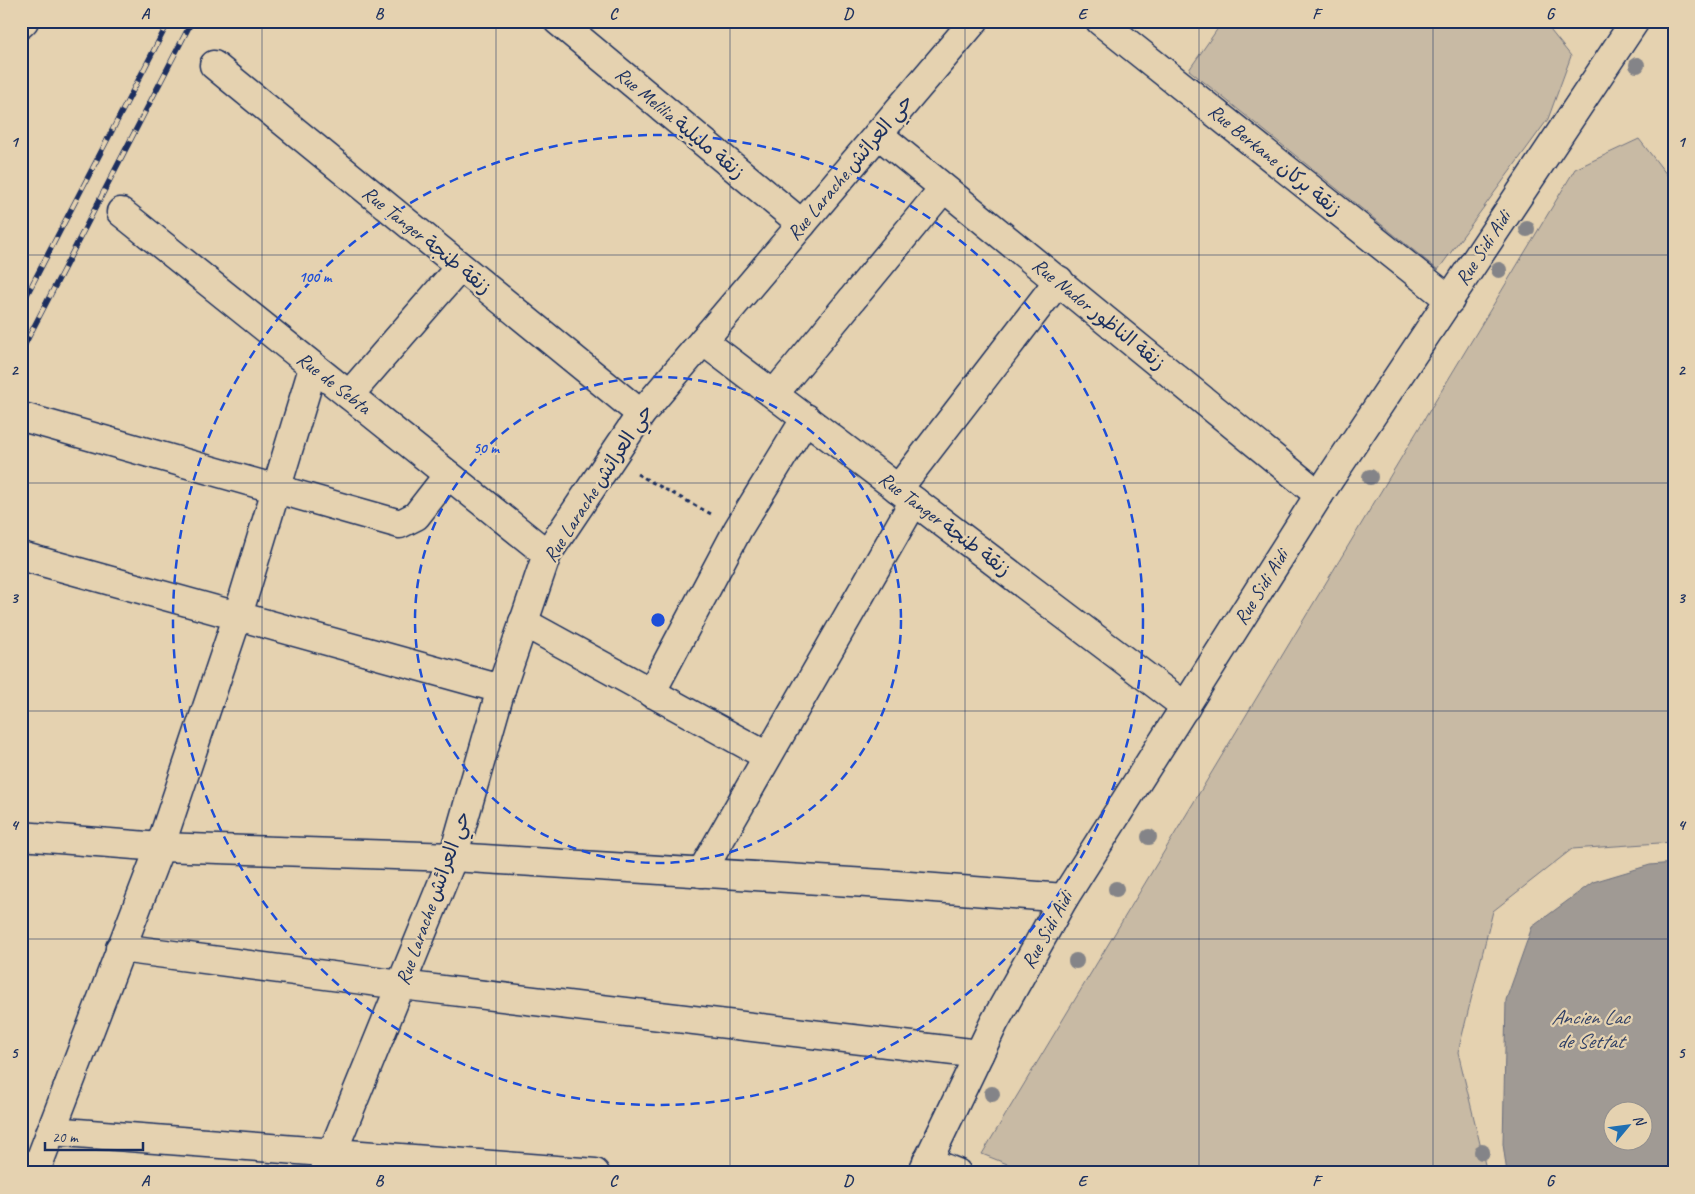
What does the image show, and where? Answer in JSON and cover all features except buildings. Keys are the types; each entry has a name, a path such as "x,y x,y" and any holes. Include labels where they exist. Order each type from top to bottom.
{"street":[{"name":"Rue Melilia زنقة مليلية","path":"558,21 802,224"},
{"name":"Rue Berkane زنقة بركان","path":"1100,21 1450,300"},
{"name":"Rue Sidi Aidi","path":"925,1167 979,1054 1064,898 1319,495 1634,21"},
{"name":"Rue Larache حي العرائش","path":"328,1162 453,857 501,690 547,554 641,414 878,134 963,25"},
{"name":"Rue Tanger زنقة طنجة","path":"214,65 641,414"},
{"name":"Rue Nador زنقة الناظور","path":"878,134 943,189 1059,280 1319,495"},
{"path":"774,394 943,189"},
{"name":"Rue de Sebta","path":"121,212 547,554"},
{"path":"349,394 460,267"},
{"path":"700,873 767,756 906,495 1059,280"},
{"name":"Rue Tanger زنقة طنجة","path":"703,340 1186,707"},
{"path":"36,1173 160,847 238,615 313,368"},
{"path":"26,418 400,524 416,516 448,474"},
{"path":"651,693 738,529 806,418"},
{"path":"21,556 238,615 501,690"},
{"path":"524,622 767,756"},
{"path":"21,836 160,847 453,857 1064,898"},
{"path":"120,948 400,985 979,1054"},
{"path":"51,1131 328,1162 595,1173"},
{"path":"925,1167 957,1173"}],"path":[{"path":"611,459 738,529"}],"shaded area":[{"path":"1223,21 1543,21 1571,56 1548,119 1438,270 1189,70"},
{"path":"1639,139 1674,184 1674,842 1572,849 1493,911 1458,1052 1487,1173 1030,1173 982,1154 1575,169"}],"water":[{"name":"Ancien Lac de Settat","path":"1674,863 1674,1173 1507,1173 1503,1144 1506,1000 1532,927 1593,882 1650,865"}],"railway":[{"path":"21,306 169,21"},
{"path":"21,357 24,346 192,21"}]}
